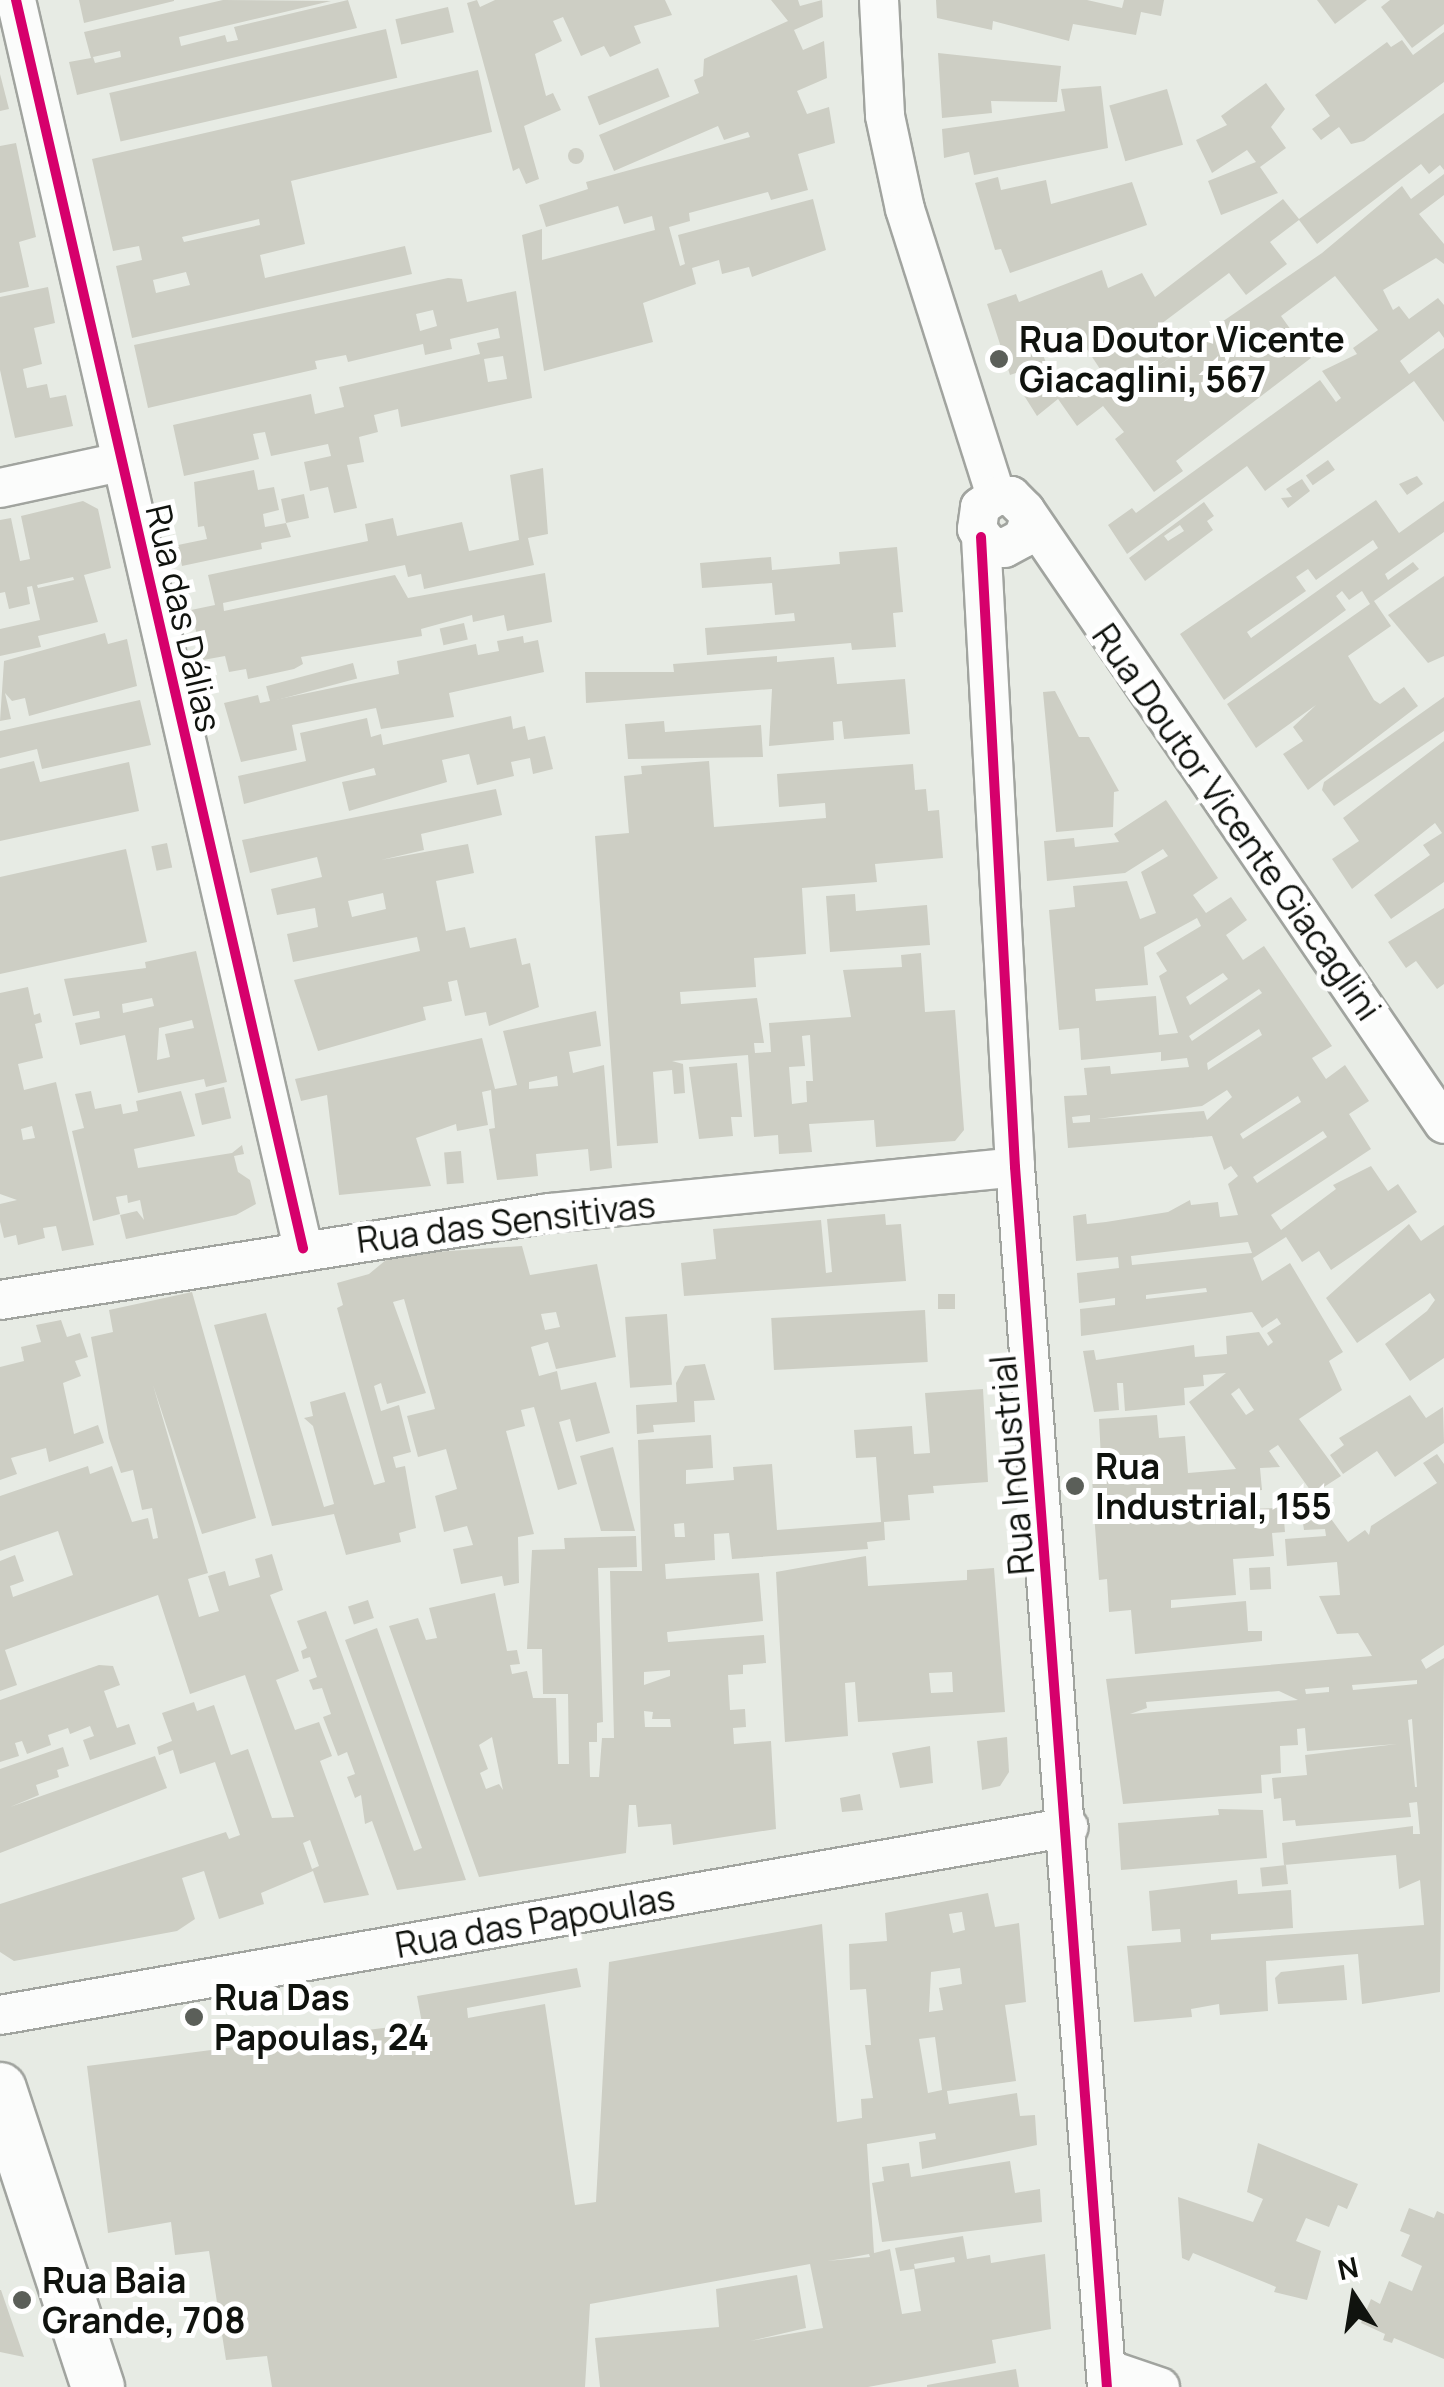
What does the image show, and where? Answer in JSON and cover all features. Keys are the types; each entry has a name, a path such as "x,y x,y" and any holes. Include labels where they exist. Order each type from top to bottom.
{"main road":[{"path":"0,2089 98,2387"}],"street":[{"name":"Rua das Dálias","path":"16,0 302,1248"},
{"path":"879,0 886,116 904,209 996,496"},
{"path":"0,488 120,462"},
{"path":"996,496 1018,501 1028,521 1028,532 1012,546 998,548 980,537 978,513 996,496"},
{"name":"Rua Doutor Vicente Giacaglini","path":"1028,521 1444,1124"},
{"name":"Rua Industrial","path":"980,537 1015,1167 1069,1828 1107,2378"},
{"name":"Rua das Sensitivas","path":"0,1300 302,1248 550,1212 1015,1167"},
{"name":"Rua das Papoulas","path":"0,2015 1069,1828"},
{"path":"1107,2378 1160,2387"}],"building":[{"path":"79,0 174,0 174,1 84,23"},
{"path":"223,0 331,1 179,37 181,46 225,35 227,42 238,40 234,27 348,0 357,28 77,95 69,62 91,58 84,32","holes":["120,51 121,57 95,63 93,57"]},
{"path":"477,0 480,7 495,0 665,0 672,15 634,26 641,43 610,57 604,46 581,56 563,17 553,21 562,41 535,54 546,96 553,93 561,110 524,126 539,179 526,184 519,168 513,171 467,3"},
{"path":"771,0 798,0 800,6 822,0 823,17 794,30 803,50 824,41 827,78 797,91 807,114 829,107 835,143 798,154 808,190 771,200 768,192 689,213 690,221 669,227 680,266 685,264 678,235 813,199 826,250 752,277 749,267 722,274 719,260 692,268 696,284 643,303 653,342 544,371 522,235 542,229 542,260 655,230 652,216 624,224 618,206 546,227 539,205 588,189 586,182 750,137 748,132 724,140 718,126 614,171 599,135 699,93 694,80 703,76 704,59 788,21"},
{"path":"936,0 1087,0 1122,8 1124,0 1164,0 1161,16 1141,12 1136,35 1073,24 1069,41 993,21 992,30 937,18"},
{"path":"1317,0 1367,0 1335,24"},
{"path":"1390,0 1444,0 1444,24 1412,48 1381,7"},
{"path":"448,7 454,32 401,44 395,19"},
{"path":"386,29 397,78 121,142 109,93"},
{"path":"1444,32 1444,82 1364,141 1351,144 1339,127 1321,140 1312,129 1330,116 1315,95 1387,42 1391,47 1402,40 1413,55"},
{"path":"938,53 1061,66 1057,102 991,101 992,113 942,118"},
{"path":"658,68 670,97 599,125 588,96"},
{"path":"478,70 492,132 291,181 305,244 260,255 265,278 405,246 412,274 132,338 116,266 142,260 139,246 113,251 92,159","holes":["259,219 260,225 184,242 182,237","186,272 190,285 156,293 153,280"]},
{"path":"0,74 9,109 0,111"},
{"path":"1266,83 1285,109 1271,127 1286,148 1260,167 1278,193 1221,215 1208,181 1256,162 1247,150 1212,173 1196,140 1227,125 1221,116"},
{"path":"1101,86 1108,148 974,175 969,152 944,158 942,129 1065,111 1061,89"},
{"path":"1167,89 1183,145 1125,161 1109,106"},
{"path":"1444,113 1444,170 1440,165 1429,174 1421,164 1317,244 1299,220 1270,242 1287,264 1246,295 1229,273 1153,330 1172,356 1136,381 1322,253 1402,186 1411,199 1444,174 1444,195 1419,214 1444,244 1444,264 1436,258 1383,290 1393,310 1399,306 1409,319 1438,298 1444,305 1444,338 1439,331 1400,361 1409,374 1444,348 1444,422 1414,381 1265,491 1247,466 1127,554 1108,525 1132,508 1136,513 1320,380 1336,402 1341,398 1322,371 1357,354 1353,348 1378,330 1335,276 1281,316 1311,358 1176,461 1183,471 1154,492 1115,439 1124,432 1103,406 1077,426 1058,399 1037,416 1018,386 1044,370 1063,396 1100,369 1077,334 1041,349 1046,363 1010,375 987,304 1016,294 1019,302 1102,270 1108,288 1142,273 1155,297 1283,199 1299,219"},
{"path":"16,143 36,237 19,242 29,287 0,293 0,146"},
{"path":"576,148 584,156 576,164 568,156"},
{"path":"998,177 1001,190 1046,180 1051,204 1132,182 1147,225 1010,273 1001,249 995,250 975,183"},
{"path":"448,278 462,279 467,302 516,291 532,398 401,427 398,409 374,415 378,432 359,437 364,462 347,465 357,508 334,513 328,487 310,491 304,462 331,456 328,444 271,456 265,432 253,434 259,459 184,476 173,425 311,394 315,414 344,407 339,387 480,354 477,343 500,338 498,328 450,339 452,349 425,355 423,344 348,362 346,355 315,361 317,369 148,408 134,345","holes":["433,310 437,326 420,331 416,314","503,356 507,379 488,382 484,359"]},
{"path":"48,287 55,323 34,328 42,364 23,369 27,388 47,384 50,398 66,395 73,426 15,438 0,370 0,297"},
{"path":"1328,460 1335,470 1313,485 1306,475"},
{"path":"543,468 548,534 528,538 534,565 424,589 421,574 408,577 405,565 223,603 224,611 395,575 408,598 545,573 552,622 507,631 504,615 473,622 472,615 421,629 422,636 301,657 303,664 294,669 248,679 246,669 229,672 225,656 203,660 191,610 215,605 208,575 368,541 365,524 393,518 397,536 462,522 469,551 519,540 510,475"},
{"path":"254,470 258,490 274,487 279,510 263,514 265,527 286,523 291,537 261,543 262,549 182,566 178,545 207,539 204,526 198,527 194,482"},
{"path":"1417,476 1423,484 1407,495 1399,484"},
{"path":"1302,479 1310,491 1288,508 1281,498 1292,497 1286,489"},
{"path":"304,494 309,518 286,523 281,499"},
{"path":"1376,500 1399,533 1444,501 1444,532 1385,574 1388,580 1413,562 1419,569 1374,601 1391,626 1348,656 1374,700 1380,704 1404,687 1418,706 1308,790 1283,754 1303,741 1293,727 1316,705 1256,748 1227,704 1370,604 1362,591 1349,600 1342,591 1336,596 1346,610 1224,700 1180,634","holes":["1373,540 1378,548 1251,638 1247,632 1306,591 1296,577 1308,569 1316,580"]},
{"path":"83,501 98,509 111,568 84,575 98,622 38,636 41,647 0,656 0,629 40,620 32,586 27,587 30,604 9,609 5,592 0,593 0,520 11,518 20,561 30,559 21,516","holes":["73,577 74,580 38,588 37,585"]},
{"path":"1204,502 1214,516 1207,521 1213,530 1145,581 1129,558","holes":["1180,525 1184,531 1168,541 1164,536"]},
{"path":"897,547 903,612 893,613 896,647 852,650 851,643 707,655 705,628 795,621 794,613 775,615 772,583 702,588 700,563 771,557 772,570 840,564 839,552"},
{"path":"1444,576 1444,656 1428,663 1388,615"},
{"path":"464,623 468,640 443,645 440,629"},
{"path":"105,633 108,644 127,639 137,686 29,716 25,698 12,701 5,693 11,719 0,721 4,661"},
{"path":"523,636 524,643 538,640 544,672 449,693 454,717 381,729 376,708 292,725 297,750 241,762 224,703 258,695 260,703 399,674 397,661 476,644 478,655 499,651 497,641"},
{"path":"777,656 777,662 834,657 837,684 905,679 910,734 844,739 842,721 833,722 834,740 769,746 772,689 586,703 585,672 674,672 673,664"},
{"path":"353,663 357,678 270,702 266,686"},
{"path":"1055,691 1079,737 1089,737 1119,791 1114,792 1113,827 1056,832 1043,692"},
{"path":"1444,697 1444,731 1334,806 1322,790 1324,782"},
{"path":"140,700 151,745 42,769 37,749 0,758 0,731"},
{"path":"511,716 513,729 525,726 528,740 545,736 553,769 533,774 530,758 511,762 514,776 477,785 469,754 442,760 447,782 349,811 342,782 376,775 374,768 244,804 238,776 306,761 300,733 367,718 371,737 381,734 383,745"},
{"path":"664,721 665,732 761,725 763,757 628,759 625,724"},
{"path":"1444,741 1444,882 1391,919 1374,895 1430,855 1423,845 1442,833 1435,823 1352,889 1332,859 1359,841 1343,818"},
{"path":"34,761 40,782 129,762 139,811 0,841 0,769"},
{"path":"709,761 714,827 826,818 825,803 779,807 777,774 913,764 915,790 926,789 928,811 939,810 943,858 875,864 877,882 802,888 806,954 754,958 756,987 680,992 681,1004 757,998 764,1043 754,1043 755,1053 771,1052 769,1023 851,1017 843,970 902,967 901,955 921,953 925,1012 955,1010 964,1130 955,1141 876,1147 874,1120 809,1124 812,1152 779,1154 778,1135 754,1137 748,1055 672,1061 683,1064 685,1093 674,1094 672,1070 653,1072 658,1143 617,1146 595,836 629,833 624,776 642,774 641,766","holes":["810,1035 813,1081 806,1081 807,1102 792,1104 789,1067 805,1066 802,1036"]},
{"path":"496,789 502,815 421,834 424,850 381,860 468,844 474,873 436,881 446,931 465,927 470,948 516,938 522,965 530,963 539,1007 489,1026 486,1012 465,1016 457,980 448,982 452,1001 423,1007 426,1020 318,1051 294,980 420,951 417,937 293,962 287,934 318,927 315,908 277,915 271,889 322,877 317,857 250,873 242,840","holes":["383,893 386,909 352,917 348,901"]},
{"path":"1166,800 1218,878 1193,895 1206,913 1231,897 1247,920 1226,935 1243,960 1264,946 1332,1046 1312,1058 1326,1079 1345,1065 1369,1101 1349,1114 1371,1149 1271,1215 1281,1230 1336,1189 1333,1185 1371,1166 1388,1191 1398,1184 1417,1212 1331,1270 1319,1251 1302,1262 1286,1237 1253,1258 1262,1281 1290,1263 1343,1352 1329,1361 1342,1390 1299,1419 1341,1476 1313,1494 1278,1445 1269,1451 1280,1467 1260,1468 1262,1490 1251,1491 1252,1501 1229,1503 1228,1494 1211,1495 1212,1502 1094,1505 1092,1480 1102,1479 1099,1419 1157,1415 1159,1438 1185,1436 1188,1473 1236,1469 1189,1402 1226,1373 1203,1375 1204,1386 1184,1388 1185,1405 1125,1411 1123,1383 1117,1383 1119,1410 1094,1412 1083,1351 1094,1350 1096,1360 1194,1345 1195,1357 1227,1354 1226,1336 1259,1332 1268,1346 1273,1342 1267,1333 1281,1324 1277,1318 1262,1328 1252,1312 1081,1336 1080,1309 1115,1305 1115,1298 1079,1303 1077,1273 1119,1268 1118,1257 1076,1261 1073,1216 1086,1214 1087,1224 1106,1222 1168,1212 1190,1200 1191,1205 1218,1202 1220,1217 1238,1215 1228,1184 1238,1176 1231,1166 1224,1170 1212,1136 1068,1148 1064,1096 1087,1095 1084,1068 1110,1066 1111,1074 1189,1067 1187,1058 1161,1061 1161,1052 1081,1060 1079,1028 1059,1030 1049,910 1075,907 1073,886 1127,881 1140,919 1156,913 1141,872 1168,856 1163,849 1125,873 1047,881 1044,841 1074,838 1075,847 1119,842 1114,834","holes":["1197,918 1201,926 1156,953 1167,971 1159,976 1178,1033 1159,1035 1156,996 1096,1001 1095,989 1148,985 1144,947","1223,973 1228,979 1190,1005 1186,997","1259,989 1262,993 1192,1041 1189,1036","1259,1029 1262,1035 1208,1070 1207,1063","1227,1090 1232,1097 1207,1120 1204,1111 1097,1119 1202,1106","1298,1096 1301,1102 1243,1139 1240,1134","1090,1115 1090,1122 1073,1123 1072,1117","1323,1131 1327,1137 1257,1183 1253,1177","1248,1242 1252,1253 1132,1265 1131,1256","1206,1288 1207,1292 1146,1299 1146,1295","1239,1388 1254,1410 1246,1415 1231,1394"]},
{"path":"167,843 172,867 157,871 151,846"},
{"path":"126,849 147,942 0,974 0,877"},
{"path":"855,894 856,911 927,905 930,945 830,952 826,896"},
{"path":"1444,908 1444,984 1437,989 1416,961 1406,968 1388,942"},
{"path":"196,951 227,1082 206,1087 204,1079 138,1093 125,1035 80,1045 75,1023 100,1018 99,1011 73,1016 64,979 146,968 145,962","holes":["152,998 154,1006 123,1013 122,1004","192,1020 194,1028 165,1034 170,1057 157,1060 159,1028"]},
{"path":"28,987 34,1015 40,1013 42,1022 35,1024 43,1058 18,1064 24,1090 56,1082 94,1245 62,1251 56,1226 43,1228 45,1238 18,1245 16,1235 4,1238 0,1204 17,1200 0,1194 0,993","holes":["32,1126 35,1138 23,1140 21,1129"]},
{"path":"596,1011 601,1046 569,1052 573,1073 604,1065 612,1168 590,1171 588,1149 536,1154 538,1176 497,1180 489,1129 495,1128 491,1090 482,1092 488,1125 457,1131 456,1124 416,1138 431,1186 339,1195 327,1095 301,1101 295,1079 482,1038 495,1089 517,1085 503,1031","holes":["557,1076 558,1086 529,1089 529,1082"]},
{"path":"737,1063 742,1117 731,1117 733,1136 699,1139 689,1067"},
{"path":"224,1087 231,1118 202,1125 195,1094"},
{"path":"91,1091 95,1109 121,1104 123,1114 138,1111 136,1101 181,1091 195,1136 134,1149 138,1168 232,1153 242,1145 244,1154 234,1156 238,1172 250,1180 256,1204 236,1215 126,1239 120,1215 137,1211 144,1220 140,1200 128,1203 127,1195 116,1197 120,1214 93,1221 72,1131 84,1128 75,1094"},
{"path":"461,1151 464,1183 447,1184 444,1152"},
{"path":"885,1214 886,1225 901,1224 906,1281 684,1296 681,1263 716,1259 713,1229 821,1220 826,1273 832,1272 827,1219"},
{"path":"1409,1224 1421,1241 1444,1225 1444,1358 1410,1381 1385,1344 1427,1311 1435,1300 1430,1293 1357,1343 1326,1298"},
{"path":"522,1246 530,1275 597,1264 616,1357 556,1369 548,1342 531,1347 539,1376 557,1371 561,1390 596,1382 610,1433 576,1442 570,1419 559,1422 577,1484 558,1490 534,1407 521,1410 525,1426 506,1431 534,1534 518,1537 519,1583 504,1586 502,1576 461,1584 453,1549 473,1545 467,1526 444,1532 435,1496 457,1489 446,1449 418,1457 407,1416 435,1409 404,1299 393,1302 426,1393 387,1404 381,1383 374,1386 381,1411 399,1405 411,1452 393,1457 396,1468 405,1466 416,1528 399,1533 401,1542 346,1555 334,1514 272,1526 214,1325 266,1313 324,1507 334,1504 313,1426 304,1418 313,1416 310,1402 345,1392 374,1485 385,1482 337,1308 343,1305 337,1283 369,1274 392,1255","holes":["556,1312 560,1327 545,1330 541,1314"]},
{"path":"192,1292 256,1518 202,1534 153,1385 208,1573 188,1579 199,1617 219,1611 208,1576 225,1571 229,1586 260,1577 255,1559 272,1554 283,1590 270,1595 299,1671 276,1680 295,1730 319,1722 332,1756 320,1761 369,1895 324,1903 313,1871 261,1893 264,1904 219,1919 204,1871 182,1878 195,1919 177,1931 14,1961 0,1952 0,1904 226,1832 229,1839 240,1835 215,1762 180,1774 173,1750 159,1755 157,1747 172,1741 162,1713 194,1702 197,1711 214,1705 231,1755 248,1749 272,1818 294,1817 245,1675 190,1694 158,1595 5,1650 17,1685 0,1691 0,1561 15,1555 24,1581 10,1586 13,1597 73,1575 58,1531 0,1551 0,1496 88,1466 90,1474 112,1466 132,1522 148,1518 153,1539 158,1538 152,1508 142,1510 133,1470 121,1473 109,1438 91,1337 113,1332 109,1310","holes":["310,1840 319,1866 312,1869 303,1843"]},
{"path":"938,1294 955,1294 955,1309 938,1309"},
{"path":"925,1310 928,1362 774,1370 771,1318"},
{"path":"667,1314 672,1385 630,1388 625,1317"},
{"path":"61,1320 67,1337 80,1333 88,1357 75,1361 81,1376 63,1383 74,1434 98,1425 104,1443 49,1462 46,1448 11,1458 17,1474 0,1480 0,1367 24,1361 21,1347 41,1342 36,1325"},
{"path":"705,1364 715,1400 694,1401 695,1422 653,1425 654,1432 637,1434 636,1405 677,1402 676,1383 685,1366"},
{"path":"983,1389 988,1482 933,1486 934,1493 908,1495 910,1520 884,1522 885,1540 867,1542 868,1549 732,1559 729,1533 714,1534 715,1560 665,1564 666,1579 759,1573 763,1621 667,1632 668,1642 764,1635 766,1663 743,1665 743,1674 728,1675 730,1710 745,1709 746,1727 733,1728 734,1744 771,1741 776,1829 673,1845 671,1824 638,1827 636,1805 629,1805 626,1853 479,1877 389,1626 418,1618 426,1640 437,1638 429,1608 495,1593 507,1651 517,1650 520,1664 510,1665 512,1674 527,1671 533,1698 556,1698 558,1764 569,1764 568,1694 543,1694 542,1649 527,1649 532,1550 565,1549 564,1538 636,1536 637,1567 598,1568 603,1722 597,1723 597,1742 589,1742 590,1777 599,1777 602,1738 614,1738 610,1571 642,1571 638,1440 711,1435 713,1468 686,1470 686,1484 734,1480 733,1467 772,1464 777,1530 881,1522 876,1457 856,1458 854,1430 912,1426 914,1454 930,1453 925,1393","holes":["684,1523 685,1537 675,1537 674,1524","670,1670 670,1676 644,1685 644,1672","644,1711 653,1712 652,1719 670,1719 671,1727 645,1727","492,1737 503,1790 499,1784 486,1789 480,1773 488,1769 479,1745"]},
{"path":"1410,1395 1426,1418 1443,1407 1444,1443 1395,1477 1377,1451 1343,1474 1330,1455 1344,1445 1339,1438"},
{"path":"613,1447 635,1531 601,1531 580,1456"},
{"path":"1437,1454 1444,1464 1444,1645 1421,1660 1426,1669 1444,1658 1440,1992 1362,2004 1358,1954 1266,1961 1268,2011 1220,2015 1219,2004 1191,2009 1192,2017 1134,2022 1127,1946 1181,1942 1180,1929 1152,1931 1149,1891 1237,1880 1238,1894 1291,1890 1293,1928 1211,1934 1211,1940 1424,1925 1420,1880 1399,1889 1396,1855 1284,1865 1282,1843 1413,1826 1413,1834 1420,1834 1417,1802 1409,1803 1411,1817 1296,1826 1295,1820 1283,1821 1281,1798 1274,1799 1272,1778 1307,1775 1305,1755 1397,1744 1307,1751 1305,1728 1297,1729 1298,1745 1280,1746 1281,1773 1261,1775 1262,1793 1123,1804 1106,1679 1372,1656 1358,1633 1337,1634 1319,1596 1340,1595 1337,1562 1287,1566 1285,1539 1326,1536 1325,1529 1304,1530 1299,1498 1315,1497 1348,1542 1365,1530 1369,1535 1371,1526 1437,1483 1423,1463","holes":["1417,1680 1417,1684 1353,1690 1352,1685","1329,1687 1329,1692 1306,1694 1305,1689","1279,1691 1298,1700 1130,1714 1147,1708 1146,1702","1412,1719 1417,1787 1415,1787 1408,1720"]},
{"path":"1283,1508 1285,1532 1272,1533 1274,1556 1233,1559 1236,1595 1171,1600 1171,1608 1246,1601 1248,1631 1262,1631 1262,1641 1135,1654 1131,1610 1109,1612 1107,1579 1099,1580 1094,1513"},
{"path":"866,1556 868,1586 967,1580 967,1570 994,1568 1005,1712 858,1722 855,1682 845,1683 848,1736 785,1742 776,1572","holes":["952,1672 953,1692 931,1693 929,1673"]},
{"path":"1270,1567 1271,1589 1250,1590 1249,1568"},
{"path":"368,1600 374,1618 354,1625 348,1606"},
{"path":"326,1611 414,1851 422,1848 345,1640 377,1628 466,1880 397,1890 372,1821 365,1824 361,1795 355,1798 347,1777 355,1774 347,1752 338,1756 323,1717 331,1714 322,1688 313,1690 309,1680 317,1677 310,1657 303,1659 301,1651 307,1648 297,1621"},
{"path":"99,1665 113,1666 120,1685 104,1691 117,1728 129,1724 136,1744 90,1760 83,1740 94,1736 90,1726 70,1734 68,1728 48,1735 51,1745 27,1754 22,1741 15,1743 19,1756 0,1762 0,1700"},
{"path":"1007,1737 1009,1772 1000,1786 982,1790 977,1741"},
{"path":"930,1746 933,1783 900,1788 892,1753"},
{"path":"63,1747 69,1766 57,1770 59,1777 36,1785 39,1795 10,1807 155,1756 167,1788 0,1853 0,1769"},
{"path":"860,1794 863,1810 842,1812 840,1798"},
{"path":"1218,1809 1263,1810 1267,1858 1121,1870 1118,1823 1219,1815"},
{"path":"1286,1865 1288,1884 1262,1887 1260,1868"},
{"path":"988,1893 995,1927 1019,1923 1026,2002 1005,2005 1016,2081 947,2091 949,2104 1017,2093 1020,2116 1035,2115 1037,2145 922,2169 919,2142 936,2139 935,2133 867,2144 874,2253 890,2249 902,2314 921,2311 914,2269 900,2271 895,2248 963,2236 967,2259 990,2255 991,2263 1045,2254 1051,2329 992,2340 996,2363 868,2387 600,2387 595,2338 719,2327 716,2289 797,2275 806,2328 750,2341 823,2328 810,2264 590,2304 585,2387 272,2387 267,2356 226,2360 209,2251 175,2255 171,2222 108,2233 87,2066 422,2023 417,1996 577,1968 581,1987 467,2008 468,2018 545,2004 575,2205 596,2202 609,1962 822,1924 837,2122 862,2118 861,2099 873,2098 865,2045 871,2045 866,1989 850,1990 849,1944 887,1941 885,1913","holes":["962,1912 965,1930 953,1933 949,1914","960,1968 962,1984 939,1988 943,2010 929,2012 931,1972","935,2037 942,2090 928,2093 919,2039","869,2254 870,2257 827,2261","954,2257 955,2262 915,2269 914,2264"]},
{"path":"1344,1965 1347,2000 1278,2004 1275,1978 1281,1972"},
{"path":"1258,2143 1358,2184 1347,2209 1338,2205 1329,2227 1306,2218 1296,2241 1321,2251 1307,2300 1274,2292 1276,2287 1193,2253 1189,2261 1182,2258 1178,2197 1253,2222 1263,2199 1247,2192"},
{"path":"1010,2161 1015,2193 1040,2189 1042,2222 882,2242 872,2183 884,2181 882,2167 909,2163 911,2177"},
{"path":"1409,2208 1434,2218 1437,2211 1444,2214 1444,2359 1394,2338 1392,2343 1383,2340 1385,2334 1361,2323 1371,2299 1380,2304 1389,2281 1412,2291 1422,2266 1401,2256 1410,2235 1400,2231"},
{"path":"1,2290 24,2357 0,2352"},
{"path":"1016,2369 1019,2387 927,2387 927,2385"}],"cycle path":[{"path":"16,0 303,1248"},
{"path":"981,537 1015,1167 1107,2387"}],"place":[{"name":"Rua Doutor Vicente Giacaglini, 567","path":"999,359"},
{"name":"Rua Industrial, 155","path":"1075,1486"},
{"name":"Rua Das Papoulas, 24","path":"194,2017"},
{"name":"Rua Baia Grande, 708","path":"22,2300"}]}
